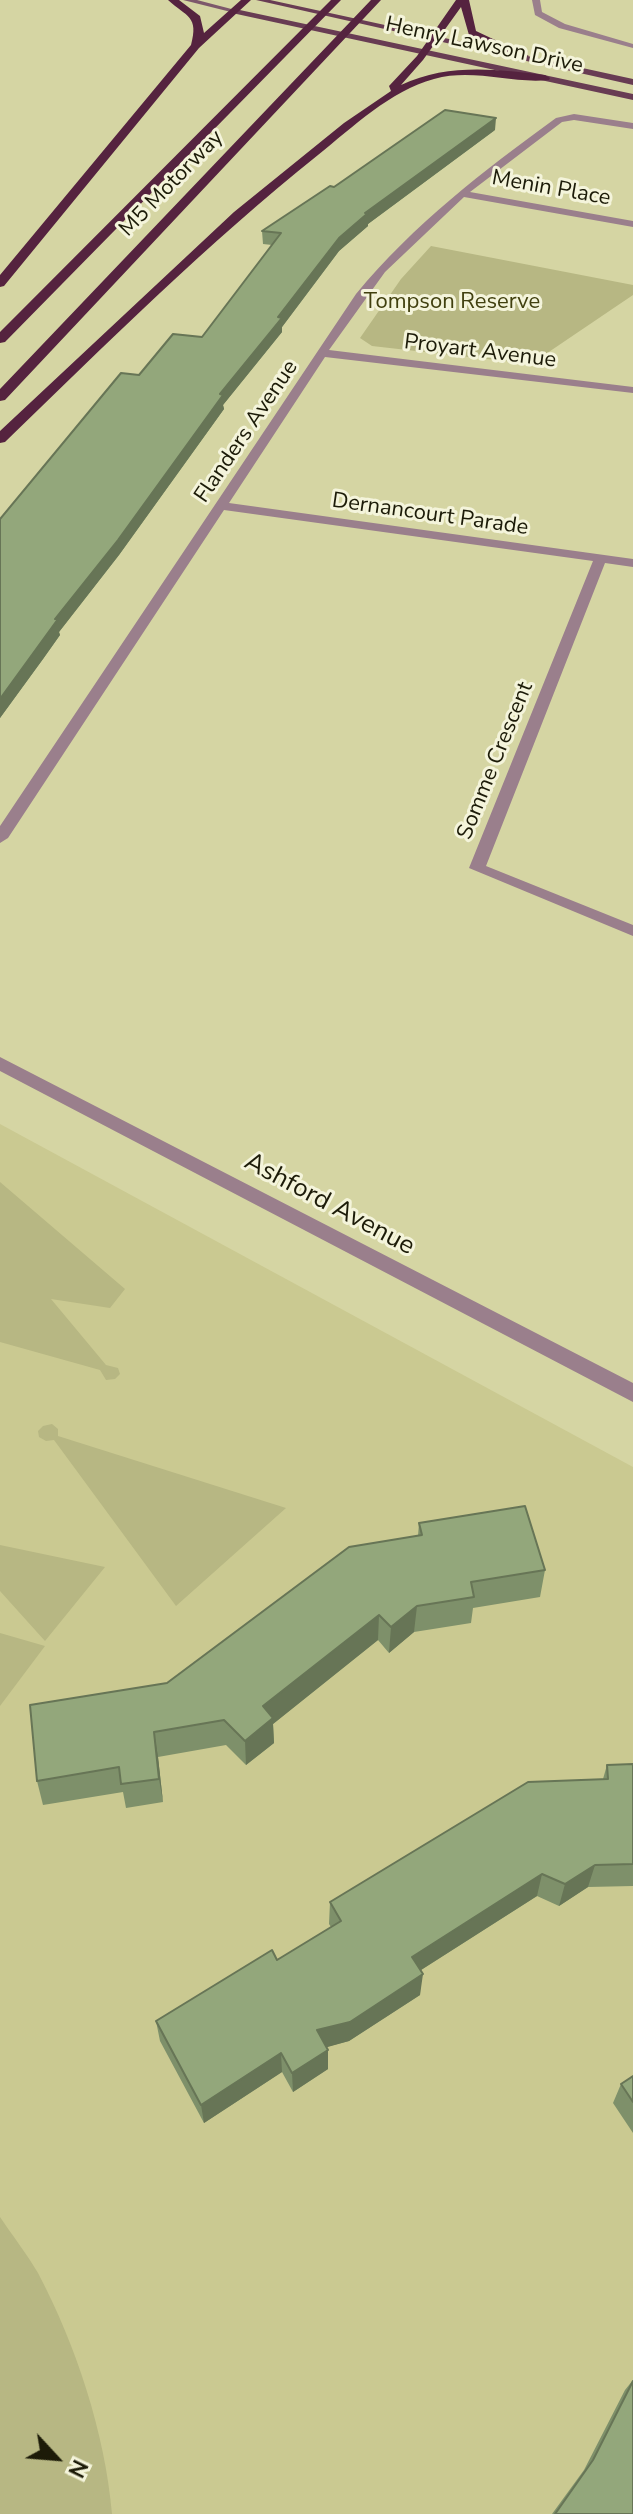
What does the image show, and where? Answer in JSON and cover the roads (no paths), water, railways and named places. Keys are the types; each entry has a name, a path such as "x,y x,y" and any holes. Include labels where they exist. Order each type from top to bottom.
{"highway":[{"path":"173,0 197,18 200,31 196,46"},
{"path":"0,283 196,46 246,0"},
{"name":"M5 Motorway","path":"0,339 336,0"},
{"name":"M5 Motorway","path":"0,397 376,0"},
{"path":"0,439 239,213 380,101 462,0"},
{"path":"462,0 472,33 524,56"},
{"path":"380,101 429,78 455,72 545,78"}],"main road":[{"name":"Henry Lawson Drive","path":"187,0 633,97"},
{"name":"Henry Lawson Drive","path":"260,0 633,82"}],"street":[{"path":"536,0 538,13 552,22 633,46"},
{"name":"Flanders Avenue","path":"0,838 360,296 391,257 463,194 559,120 590,118 633,126"},
{"name":"Menin Place","path":"463,194 633,224"},
{"name":"Proyart Avenue","path":"323,353 633,390"},
{"name":"Dernancourt Parade","path":"222,506 633,563"},
{"name":"Somme Crescent","path":"600,559 477,868 633,931"},
{"name":"Ashford Avenue","path":"0,1063 633,1393"}],"park label":[{"name":"Tompson Reserve","path":"452,303"}]}
